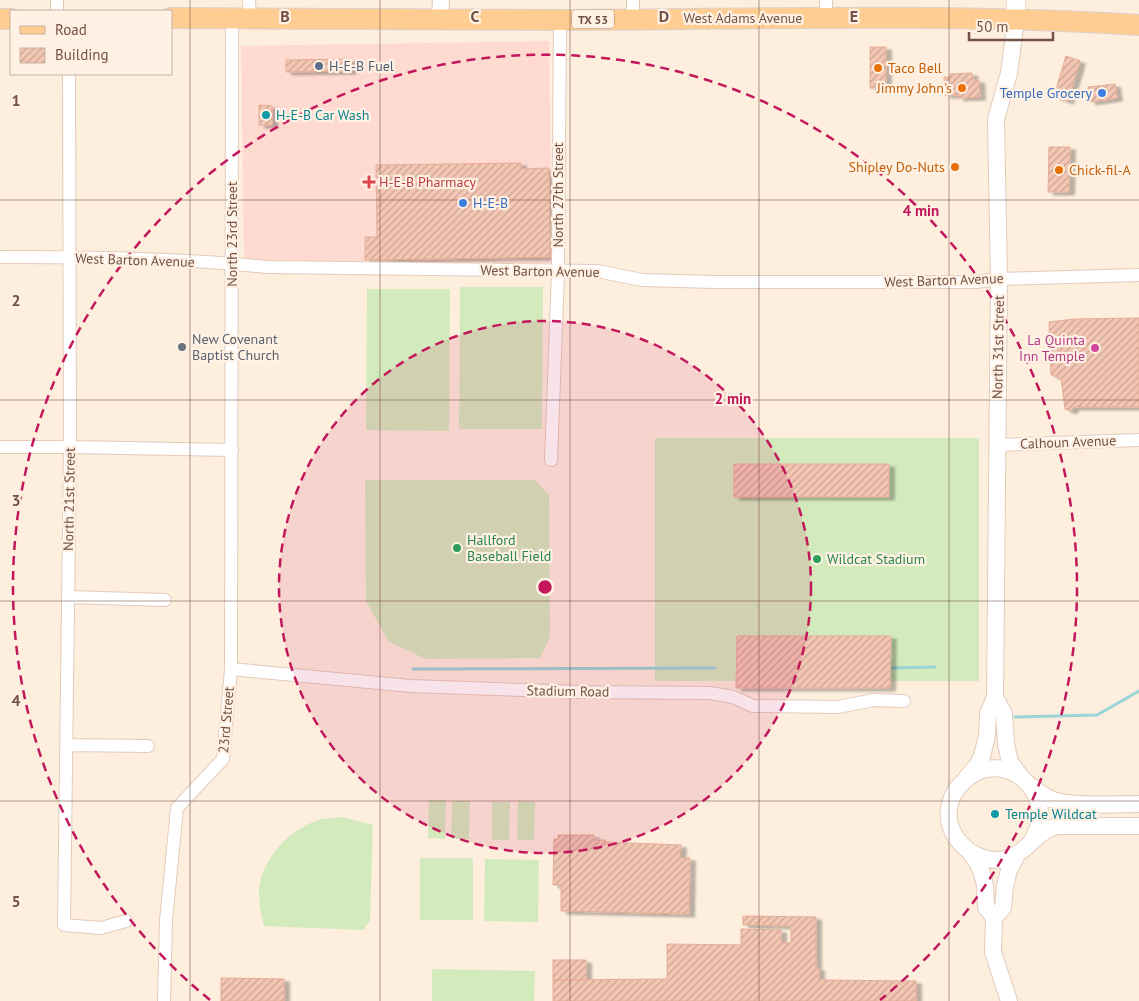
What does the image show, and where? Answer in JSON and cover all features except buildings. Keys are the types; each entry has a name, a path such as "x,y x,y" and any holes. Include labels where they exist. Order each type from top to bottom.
{"main road":[{"name":"North 31st Street","path":"1016,0 1016,20"},
{"name":"West Adams Avenue","path":"172,18 244,12 441,9 560,20 633,10 826,9 1016,20"},
{"name":"TX 53","path":"1016,20 1139,25"}],"street":[{"name":"North 23rd Street","path":"232,450 232,264 244,12"},
{"name":"North 27th Street","path":"551,460 558,271 560,20"},
{"name":"North 31st Street","path":"967,777 977,766 982,756 987,736 988,714 996,697 998,278 996,119 1009,73 1016,20"},
{"name":"North 21st Street","path":"69,75 70,447 64,925 101,928 126,921"},
{"name":"West Barton Avenue","path":"0,257 70,257 267,267 596,271 642,280 714,282 976,282 998,278 1139,275"},
{"name":"Calhoun Avenue","path":"997,445 1139,440"},
{"path":"0,447 232,450"},
{"name":"23rd Street","path":"164,1001 166,920 177,808 223,759 231,669 232,450"},
{"path":"68,596 165,600"},
{"name":"Stadium Road","path":"231,669 411,686 582,692 710,693 733,697 752,706 838,707 874,700 904,700"},
{"name":"North 31st Street","path":"996,697 1004,714 1006,744 1010,762 1026,781"},
{"path":"67,744 148,746"},
{"path":"1139,804 1069,803 1056,801 1046,797 1012,771 997,768 981,770 967,777 956,788 950,803 948,819 953,834 962,847 975,856 990,860 1005,859 1018,853 1047,829 1056,826 1139,826"},
{"path":"1026,781 1034,790 1040,803 1040,818 1037,832 1032,840"},
{"path":"970,852 982,873 985,885 986,907 994,918 994,952 1009,1001"},
{"path":"994,918 1003,908 1009,870 1018,853"}],"shaded area":[{"path":"549,41 552,263 398,265 375,261 244,262 241,46"}],"green space":[{"path":"460,287 543,287 542,429 459,429"},
{"path":"367,289 450,289 449,431 366,430"},
{"name":"Wildcat Stadium","path":"655,438 979,438 979,681 655,681"},
{"name":"Hallford Baseball Field","path":"365,480 535,480 549,495 550,637 540,658 426,659 389,642 366,601"},
{"path":"429,800 446,800 445,839 428,838"},
{"path":"452,801 470,801 469,839 451,839"},
{"path":"518,801 535,802 534,840 517,840"},
{"path":"492,802 510,802 509,840 492,840"},
{"path":"342,817 373,825 370,921 363,930 264,926 259,888 263,872 275,852 282,843 301,828 323,819"},
{"path":"420,858 473,858 473,920 420,920"},
{"path":"485,859 539,860 538,922 484,921"},
{"path":"432,969 535,971 534,1001 432,1001"}],"waterway":[{"path":"892,668 935,667"},
{"path":"413,669 715,668"},
{"path":"1015,717 1097,715 1139,691"}],"place":[{"name":"H-E-B Fuel","path":"319,66"},
{"name":"Taco Bell","path":"878,68"},
{"name":"Jimmy John's","path":"962,88"},
{"name":"Temple Grocery","path":"1102,93"},
{"name":"H-E-B Car Wash","path":"266,115"},
{"name":"Shipley Do-Nuts","path":"955,167"},
{"name":"Chick-fil-A","path":"1059,170"},
{"name":"H-E-B Pharmacy","path":"369,182"},
{"name":"H-E-B","path":"463,203"},
{"name":"New Covenant Baptist Church","path":"182,347"},
{"name":"La Quinta Inn Temple","path":"1095,348"},
{"name":"Hallford Baseball Field","path":"457,548"},
{"name":"Wildcat Stadium","path":"817,559"},
{"name":"Temple Wildcat","path":"995,814"}]}
